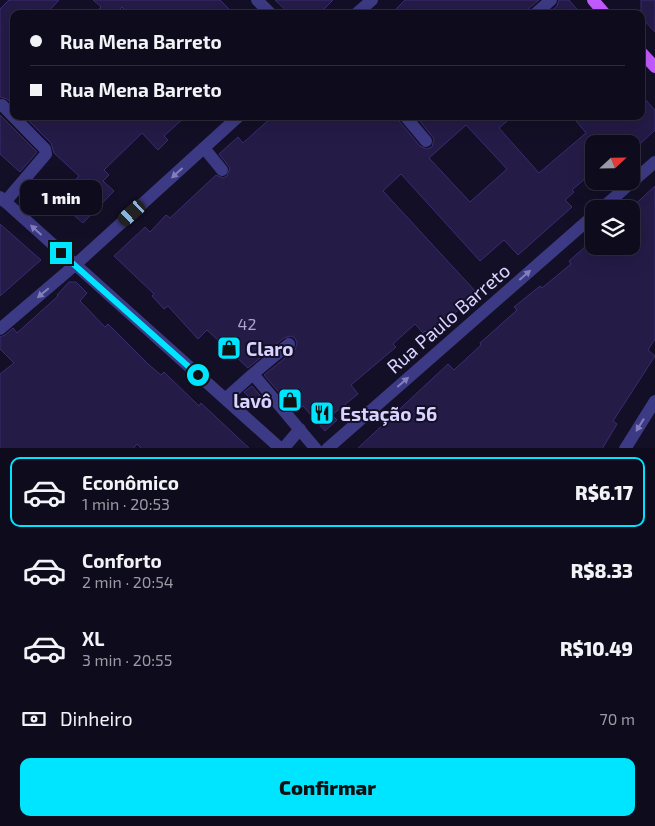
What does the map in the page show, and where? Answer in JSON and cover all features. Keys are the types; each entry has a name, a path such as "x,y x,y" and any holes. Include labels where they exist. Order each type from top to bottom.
{"main road":[{"path":"593,0 602,10"},
{"path":"645,56 655,67"}],"street":[{"path":"257,0 267,10"},
{"path":"361,10 372,0"},
{"path":"540,10 551,0"},
{"path":"2,106 10,114"},
{"path":"16,120 45,149 46,154 2,200 282,448 300,429"},
{"path":"0,329 75,265 235,120"},
{"path":"408,120 426,141"},
{"path":"204,148 222,170"},
{"path":"611,200 655,162"},
{"name":"Rua Paulo Barreto","path":"327,448 585,223"},
{"path":"225,399 289,344"},
{"path":"252,374 316,448"},
{"path":"631,446 655,401"}],"building":[{"path":"9,0 59,0 50,10 10,10 10,102 0,97 0,9"},
{"path":"93,0 220,0 230,10 125,10 122,7 119,10 98,10 101,7"},
{"path":"275,0 333,0 323,10 286,10"},
{"path":"405,0 539,0 528,10 395,10"},
{"path":"559,0 569,0 578,10 552,10 557,6"},
{"path":"641,0 655,0 655,32 645,21 645,10 641,10"},
{"path":"645,99 655,110 655,130 640,144 640,135 585,135 585,179 572,190 574,192 565,200 572,207 518,255 504,240 480,261 401,174 383,191 477,293 430,336 425,331 423,333 415,324 393,344 396,347 351,385 358,394 332,415 337,420 325,431 303,406 296,412 264,375 295,350 297,343 295,338 291,336 284,338 248,368 207,330 198,339 168,306 164,309 152,296 154,294 114,256 145,227 150,232 166,215 170,218 216,175 223,178 227,176 230,168 219,154 238,137 243,143 269,120 399,120 420,146 427,149 432,147 434,139 419,120 508,120 499,128 539,173 586,133 575,120 645,120","holes":["466,125 507,169 470,202 429,158"]},
{"path":"0,115 37,152 20,172 0,154"},
{"path":"28,120 182,120 164,136 168,140 158,150 142,133 104,170 109,175 103,181 114,191 83,223 56,200 79,176 54,153 51,143"},
{"path":"655,186 655,339 648,350 655,356 613,421 617,424 603,448 358,448 448,364 454,370 481,345 480,343 517,310 514,307 540,286 542,288 571,264 569,261 585,247 585,255 640,255 640,200"},
{"path":"0,224 41,260 0,296"},
{"path":"69,282 76,282 87,293 80,301 105,327 108,324 148,364 161,375 164,372 199,406 201,403 249,448 141,448 137,444 134,448 0,448 0,374 14,363 0,349 0,337 13,328 17,333"},
{"path":"252,386 265,401 258,406 244,392"}],"place":[{"name":"Claro","path":"229,348"},
{"name":"lavô","path":"290,400"},
{"name":"Estação 56","path":"322,413"}],"route":[{"path":"61,253 198,375"}]}
